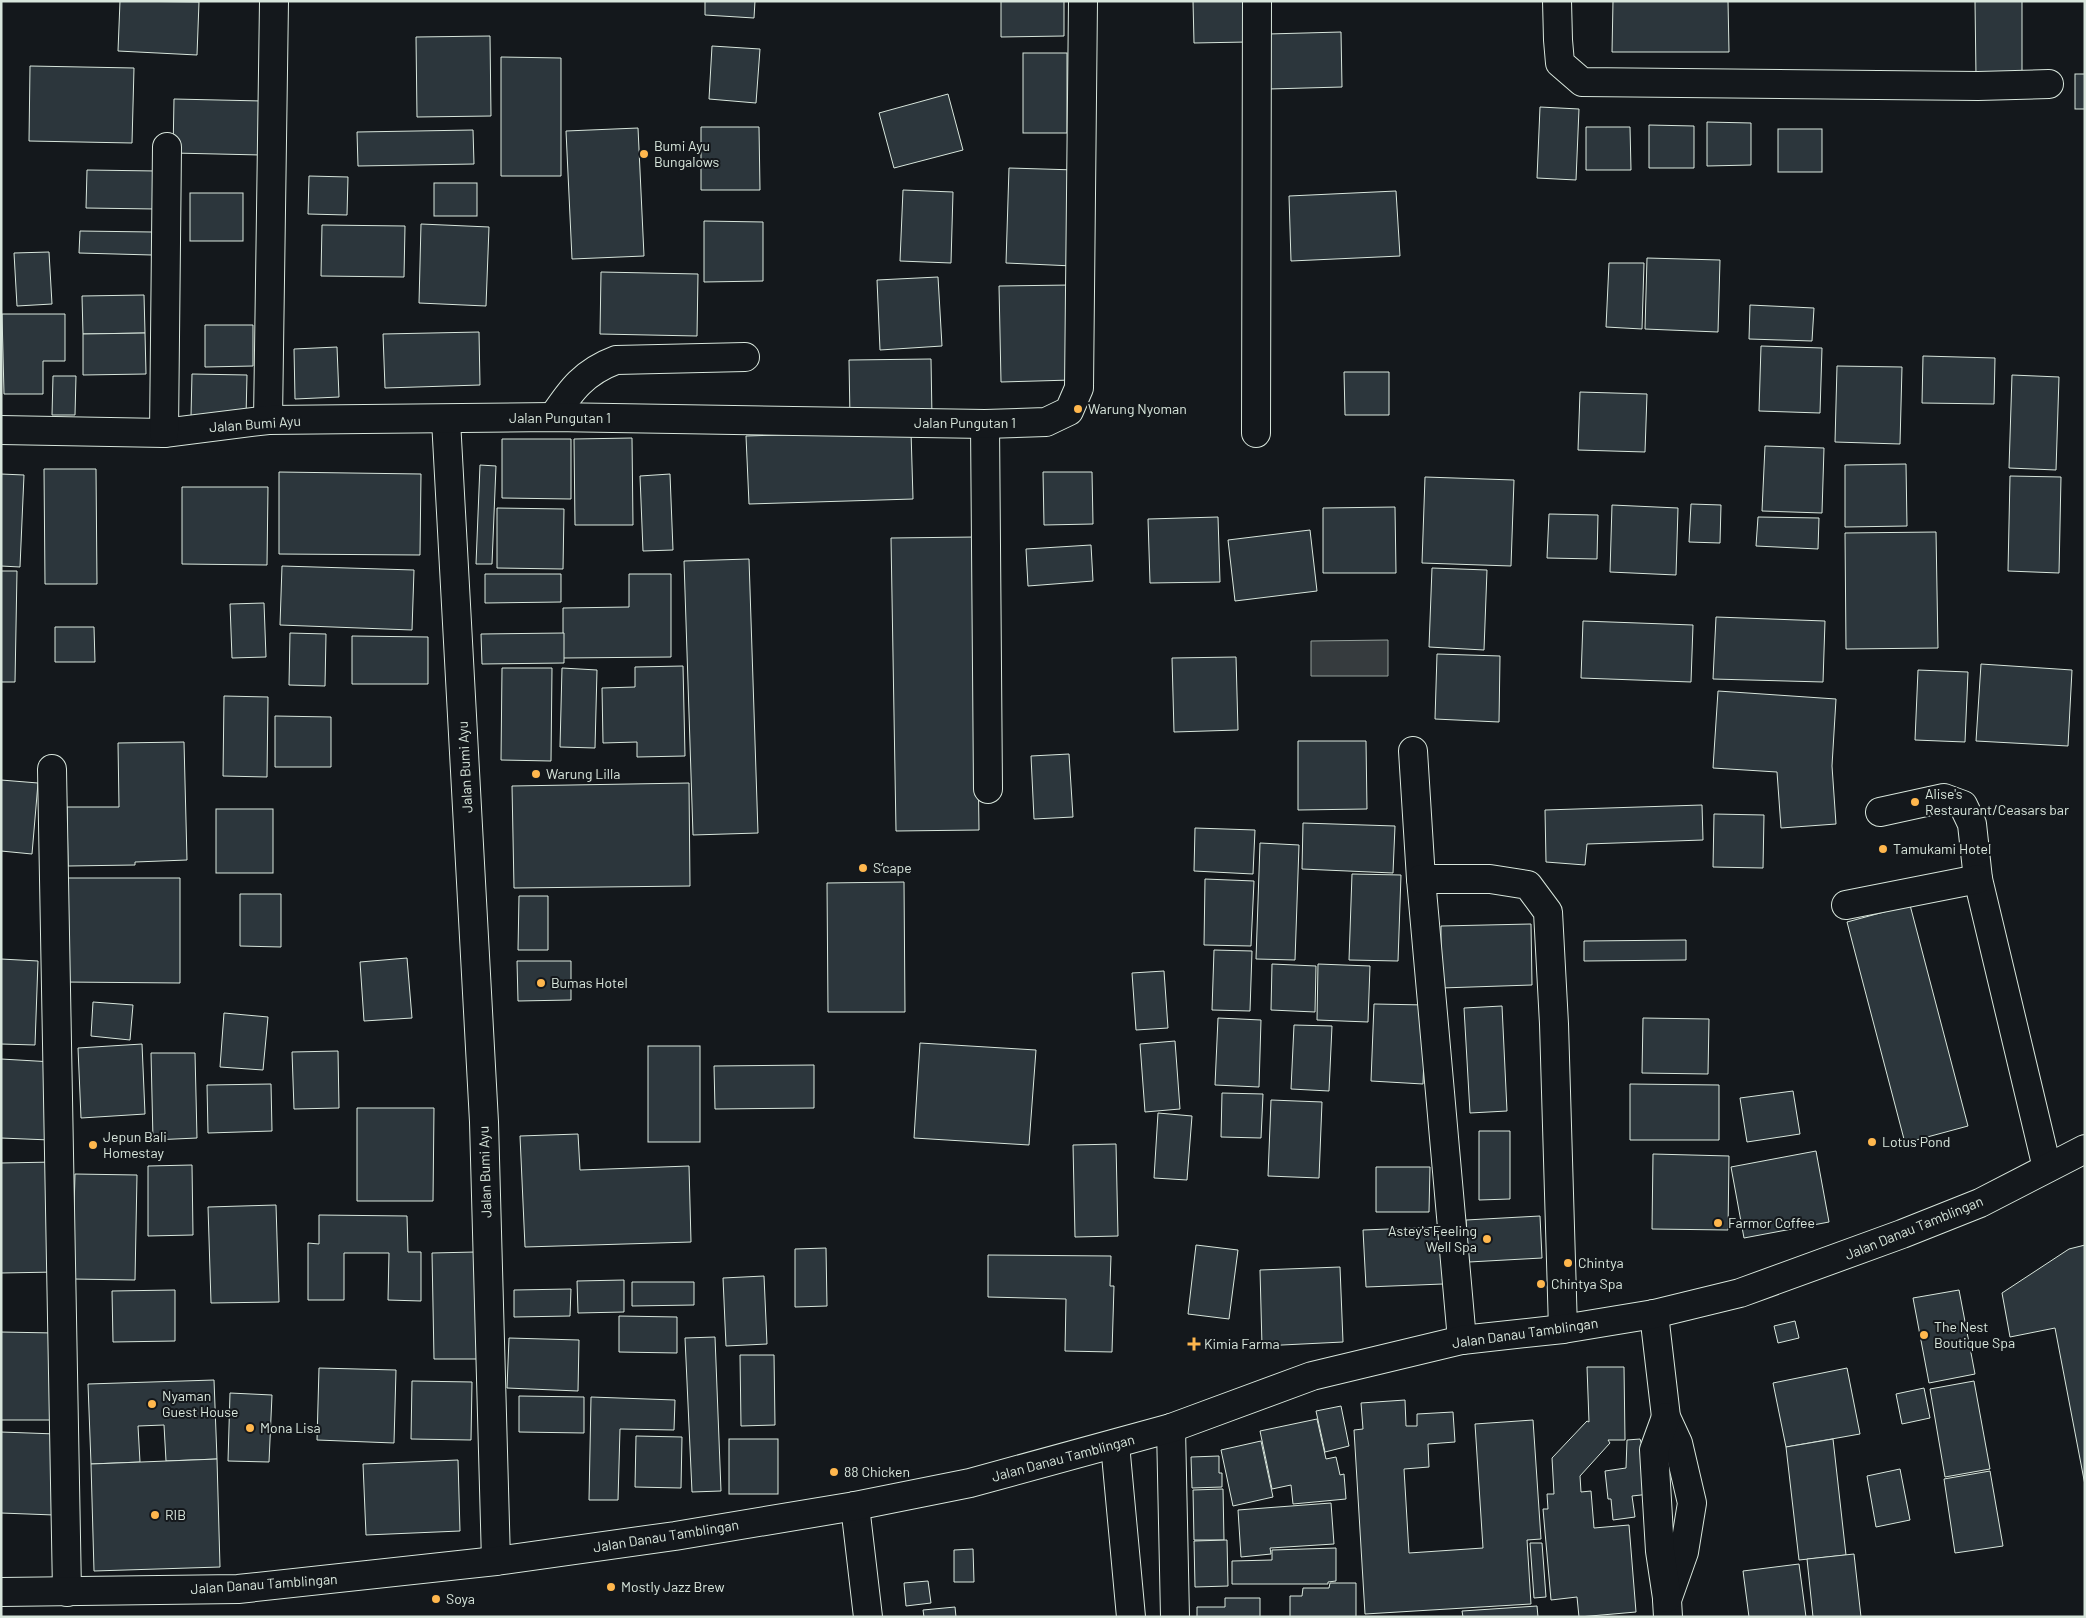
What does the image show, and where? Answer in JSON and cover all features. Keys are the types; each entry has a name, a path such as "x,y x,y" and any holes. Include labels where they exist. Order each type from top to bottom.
{"street":[{"path":"268,420 274,1"},
{"name":"Jalan Pungutan 1","path":"446,420 552,417 985,424 1046,422 1069,411 1079,388 1083,1"},
{"path":"1256,433 1257,1"},
{"path":"1557,1 1560,63 1582,82 1978,86 2049,84"},
{"path":"164,433 167,147"},
{"path":"552,417 581,379 600,366 616,360 744,356"},
{"name":"Jalan Bumi Ayu","path":"1,430 164,433 268,420 446,420 484,1122 496,1561"},
{"path":"985,424 988,789"},
{"path":"1413,751 1421,879 1462,1340"},
{"path":"52,769 67,1592"},
{"path":"1880,812 1944,798 1963,805 1972,824 1978,879 2048,1168"},
{"path":"1421,879 1490,879 1528,885 1548,912 1554,1024 1563,1330"},
{"path":"1846,905 1978,879"},
{"name":"Jalan Danau Tamblingan","path":"1,1592 238,1589 496,1561 675,1536 855,1506 970,1483 1171,1428 1312,1376 1462,1340 1563,1330 1654,1314 1740,1293 1860,1250 1980,1203 2085,1149"},
{"path":"1654,1314 1666,1417 1678,1442 1692,1503 1684,1552 1668,1608"},
{"path":"1171,1428 1175,1617"},
{"path":"1115,1444 1131,1617"},
{"path":"855,1506 868,1617"}],"shaded area":[{"path":"1388,640 1388,676 1311,676 1311,641"}],"building":[{"path":"120,1 199,2 197,55 118,51"},
{"path":"705,1 755,1 754,18 705,15"},
{"path":"1001,1 1064,1 1064,36 1001,37"},
{"path":"1193,1 1246,1 1247,42 1194,43"},
{"path":"1613,1 1728,1 1729,52 1612,52"},
{"path":"1975,1 2022,1 2022,76 1976,77"},
{"path":"1341,32 1342,87 1269,89 1268,34"},
{"path":"490,36 491,116 417,117 416,37"},
{"path":"712,46 760,49 756,103 709,99"},
{"path":"1023,53 1067,53 1067,133 1023,133"},
{"path":"501,57 561,58 561,176 501,176"},
{"path":"30,66 134,68 132,143 29,141"},
{"path":"2075,74 2085,74 2085,109 2075,109"},
{"path":"948,94 963,150 894,168 879,113"},
{"path":"174,99 262,101 261,155 173,153"},
{"path":"1540,107 1579,109 1576,180 1537,178"},
{"path":"1707,122 1751,123 1751,165 1707,166"},
{"path":"1649,125 1694,126 1694,168 1649,168"},
{"path":"701,127 759,127 760,190 701,190"},
{"path":"1586,127 1630,127 1631,170 1586,170"},
{"path":"638,128 644,256 572,259 566,131"},
{"path":"1778,129 1822,129 1822,172 1778,172"},
{"path":"473,130 474,164 358,166 357,132"},
{"path":"1009,168 1076,170 1073,266 1006,263"},
{"path":"87,170 157,171 155,209 86,208"},
{"path":"309,176 348,177 347,215 308,214"},
{"path":"434,183 477,183 477,216 434,216"},
{"path":"903,190 953,192 951,263 900,261"},
{"path":"1396,191 1400,256 1291,261 1289,196"},
{"path":"190,193 243,193 243,241 190,241"},
{"path":"704,221 763,222 763,281 704,282"},
{"path":"421,224 489,227 486,306 419,303"},
{"path":"322,225 405,226 404,277 321,276"},
{"path":"80,231 152,232 152,255 79,253"},
{"path":"49,252 52,304 17,306 14,253"},
{"path":"1647,258 1720,260 1718,332 1645,329"},
{"path":"1609,263 1644,263 1642,329 1606,327"},
{"path":"601,272 698,274 697,336 600,334"},
{"path":"938,277 942,346 880,350 877,280"},
{"path":"1071,285 1072,380 1001,382 999,286"},
{"path":"144,295 145,333 83,334 82,296"},
{"path":"1750,305 1814,308 1812,341 1749,339"},
{"path":"2,314 65,314 65,361 43,361 43,394 4,394"},
{"path":"205,325 253,325 253,366 205,367"},
{"path":"479,332 480,385 385,388 383,334"},
{"path":"145,333 146,374 83,375 83,334"},
{"path":"1761,346 1822,348 1820,413 1759,411"},
{"path":"337,347 339,397 295,399 294,349"},
{"path":"1923,356 1995,358 1994,404 1922,403"},
{"path":"931,359 932,418 850,419 849,360"},
{"path":"1837,366 1902,367 1900,444 1835,442"},
{"path":"1344,372 1389,372 1389,415 1345,415"},
{"path":"192,374 247,375 246,417 191,416"},
{"path":"2012,375 2059,377 2056,470 2009,468"},
{"path":"53,376 76,376 75,415 52,415"},
{"path":"1580,392 1647,394 1645,452 1578,450"},
{"path":"911,431 913,499 749,504 746,436"},
{"path":"632,438 633,525 575,525 574,439"},
{"path":"502,439 571,439 571,499 502,498"},
{"path":"1765,446 1824,448 1822,513 1762,511"},
{"path":"1906,464 1907,526 1845,527 1845,465"},
{"path":"480,465 496,466 492,564 476,564"},
{"path":"44,469 96,469 97,584 45,584"},
{"path":"279,472 421,474 420,555 279,554"},
{"path":"1043,472 1092,472 1093,524 1044,525"},
{"path":"1,474 24,475 20,567 1,566"},
{"path":"670,474 673,550 643,551 640,476"},
{"path":"2010,476 2061,477 2059,573 2008,571"},
{"path":"1425,477 1514,480 1511,566 1422,563"},
{"path":"182,487 268,487 267,565 182,564"},
{"path":"1691,504 1721,505 1720,543 1689,542"},
{"path":"1612,505 1678,508 1676,575 1610,572"},
{"path":"1395,507 1396,573 1323,573 1323,508"},
{"path":"497,508 564,509 563,569 497,568"},
{"path":"1549,514 1598,515 1597,559 1547,558"},
{"path":"1218,517 1220,582 1150,583 1148,519"},
{"path":"1758,517 1819,518 1818,549 1756,546"},
{"path":"1310,530 1317,591 1235,601 1228,540"},
{"path":"1936,532 1938,648 1846,649 1845,533"},
{"path":"975,537 979,830 896,831 891,538"},
{"path":"1091,545 1093,581 1028,586 1026,549"},
{"path":"749,559 758,833 693,835 684,561"},
{"path":"282,566 414,570 412,630 280,625"},
{"path":"1432,568 1487,570 1484,650 1429,647"},
{"path":"1,571 17,571 15,682 1,682"},
{"path":"485,574 561,574 561,602 485,603"},
{"path":"629,574 671,574 671,657 563,658 563,608 629,607"},
{"path":"264,603 266,657 232,658 230,604"},
{"path":"1716,617 1825,621 1823,682 1713,679"},
{"path":"1583,621 1693,625 1691,682 1581,678"},
{"path":"55,627 94,627 95,662 55,662"},
{"path":"290,633 326,634 325,686 289,685"},
{"path":"564,633 564,663 482,664 481,634"},
{"path":"352,636 428,637 428,684 352,684"},
{"path":"1437,654 1500,656 1499,722 1435,719"},
{"path":"1236,657 1238,730 1174,732 1172,658"},
{"path":"1981,664 2072,670 2068,746 1976,741"},
{"path":"683,666 685,756 637,757 637,742 603,743 602,688 635,687 635,667"},
{"path":"502,668 552,668 551,761 501,760"},
{"path":"562,668 597,670 595,748 560,747"},
{"path":"1918,670 1968,672 1965,742 1915,740"},
{"path":"1718,691 1836,699 1832,766 1836,824 1781,828 1777,772 1713,768"},
{"path":"224,696 268,697 267,777 223,776"},
{"path":"275,716 331,717 331,767 275,767"},
{"path":"1298,741 1366,741 1367,809 1298,810"},
{"path":"184,742 187,860 135,862 135,865 68,866 67,807 119,807 118,743"},
{"path":"1069,754 1073,817 1034,819 1031,756"},
{"path":"1,780 38,783 32,854 1,851"},
{"path":"689,783 690,886 514,888 512,786"},
{"path":"1702,805 1703,840 1587,844 1585,865 1546,862 1545,810"},
{"path":"216,809 273,809 273,873 216,873"},
{"path":"1714,814 1764,815 1763,868 1713,867"},
{"path":"1303,823 1395,826 1393,873 1302,869"},
{"path":"1195,828 1255,830 1253,874 1194,871"},
{"path":"1260,843 1299,845 1295,960 1256,959"},
{"path":"1352,874 1401,875 1398,961 1349,960"},
{"path":"64,878 180,878 180,983 64,982"},
{"path":"1205,879 1254,881 1251,946 1204,945"},
{"path":"904,882 905,1012 828,1012 827,883"},
{"path":"240,894 281,894 281,947 240,946"},
{"path":"519,896 548,896 548,950 518,950"},
{"path":"1910,905 1968,1126 1905,1143 1847,922"},
{"path":"1531,924 1532,985 1441,988 1441,926"},
{"path":"1686,940 1686,960 1584,961 1584,941"},
{"path":"1214,950 1252,951 1250,1011 1212,1010"},
{"path":"407,958 412,1018 364,1021 360,962"},
{"path":"1,959 38,961 35,1045 1,1044"},
{"path":"517,961 571,961 571,1000 518,1001"},
{"path":"1272,964 1316,966 1315,1012 1271,1010"},
{"path":"1318,964 1370,966 1368,1022 1317,1020"},
{"path":"1164,971 1168,1028 1136,1030 1132,973"},
{"path":"93,1002 133,1005 130,1040 91,1036"},
{"path":"1374,1004 1426,1005 1423,1084 1371,1081"},
{"path":"1502,1006 1507,1111 1470,1113 1464,1008"},
{"path":"224,1013 268,1017 263,1070 220,1067"},
{"path":"1218,1018 1261,1020 1259,1087 1215,1085"},
{"path":"1643,1018 1709,1019 1708,1074 1642,1073"},
{"path":"1294,1025 1332,1026 1329,1091 1291,1089"},
{"path":"1175,1041 1180,1109 1145,1112 1140,1044"},
{"path":"920,1043 1036,1050 1029,1145 914,1138"},
{"path":"142,1044 145,1114 81,1118 78,1048"},
{"path":"648,1046 700,1046 700,1142 648,1142"},
{"path":"338,1051 339,1108 294,1109 292,1052"},
{"path":"151,1053 195,1053 197,1138 153,1140"},
{"path":"1,1059 53,1062 50,1140 1,1138"},
{"path":"814,1065 814,1108 715,1109 714,1066"},
{"path":"271,1084 272,1131 208,1133 207,1085"},
{"path":"1630,1084 1719,1085 1719,1140 1630,1140"},
{"path":"1793,1091 1800,1134 1747,1142 1740,1098"},
{"path":"1222,1093 1263,1094 1261,1138 1221,1137"},
{"path":"1271,1100 1322,1102 1319,1178 1268,1176"},
{"path":"357,1108 434,1108 433,1201 357,1201"},
{"path":"1158,1113 1192,1116 1187,1180 1154,1178"},
{"path":"1479,1131 1510,1131 1510,1199 1479,1200"},
{"path":"578,1134 580,1170 689,1166 691,1242 525,1247 520,1136"},
{"path":"1116,1144 1118,1236 1075,1237 1073,1145"},
{"path":"1816,1151 1829,1222 1744,1238 1731,1167"},
{"path":"1653,1154 1729,1156 1728,1230 1652,1229"},
{"path":"55,1162 57,1272 1,1273 1,1163"},
{"path":"192,1165 193,1235 148,1236 148,1166"},
{"path":"1376,1167 1430,1167 1429,1212 1376,1212"},
{"path":"75,1174 137,1175 135,1280 72,1279"},
{"path":"276,1205 279,1302 211,1303 208,1207"},
{"path":"319,1215 407,1216 408,1252 421,1252 421,1301 388,1300 389,1253 344,1253 344,1300 308,1300 308,1243 319,1244"},
{"path":"1540,1216 1542,1258 1469,1262 1466,1220"},
{"path":"1441,1227 1443,1284 1366,1287 1363,1230"},
{"path":"1196,1245 1238,1250 1229,1319 1188,1314"},
{"path":"2085,1245 2085,1485 2055,1328 2010,1337 2002,1293 2069,1249"},
{"path":"826,1248 827,1306 795,1307 795,1249"},
{"path":"475,1252 477,1359 434,1359 432,1253"},
{"path":"988,1255 1111,1256 1110,1286 1114,1286 1112,1352 1065,1351 1066,1299 988,1297"},
{"path":"1340,1267 1343,1342 1262,1346 1260,1270"},
{"path":"764,1276 767,1344 726,1346 723,1278"},
{"path":"624,1280 624,1312 578,1313 577,1281"},
{"path":"632,1282 694,1282 694,1305 632,1306"},
{"path":"571,1289 570,1316 514,1317 514,1290"},
{"path":"175,1290 175,1341 113,1342 112,1291"},
{"path":"1959,1290 1975,1374 1929,1383 1913,1298"},
{"path":"619,1316 677,1317 677,1353 619,1352"},
{"path":"1795,1321 1799,1338 1778,1343 1774,1326"},
{"path":"1,1332 54,1333 54,1420 1,1420"},
{"path":"715,1337 721,1491 692,1492 685,1338"},
{"path":"509,1338 579,1340 578,1391 507,1388"},
{"path":"740,1355 774,1355 775,1425 741,1426"},
{"path":"1587,1367 1624,1367 1625,1440 1608,1440 1610,1443 1580,1476 1581,1492 1591,1491 1594,1528 1629,1525 1636,1612 1579,1617 1577,1597 1551,1600 1543,1509 1548,1509 1547,1494 1554,1494 1552,1458 1587,1421 1589,1422"},
{"path":"319,1368 396,1370 394,1443 317,1440"},
{"path":"1847,1368 1860,1434 1786,1447 1773,1383"},
{"name":"Nyaman Guest House","path":"214,1380 217,1459 166,1461 164,1425 138,1426 140,1462 91,1464 88,1384"},
{"path":"412,1381 472,1382 471,1440 411,1439"},
{"path":"1974,1381 1990,1469 1945,1477 1930,1389"},
{"path":"1924,1388 1930,1418 1902,1424 1896,1394"},
{"name":"Mona Lisa","path":"230,1393 272,1395 269,1462 228,1461"},
{"path":"519,1396 584,1397 584,1433 519,1432"},
{"path":"591,1397 675,1400 674,1430 620,1429 618,1500 589,1500"},
{"path":"1405,1400 1406,1426 1417,1426 1417,1414 1453,1412 1455,1442 1428,1444 1429,1467 1404,1469 1409,1553 1483,1548 1475,1424 1533,1420 1541,1539 1527,1540 1531,1604 1365,1614 1354,1430 1363,1429 1361,1403"},
{"path":"1341,1406 1349,1446 1325,1452 1316,1411"},
{"path":"1317,1419 1326,1459 1336,1457 1340,1475 1344,1474 1346,1499 1293,1504 1291,1485 1272,1489 1260,1431"},
{"path":"1,1432 56,1434 54,1515 1,1513"},
{"path":"636,1436 682,1437 681,1488 635,1487"},
{"path":"729,1439 778,1439 778,1494 729,1494"},
{"path":"1640,1439 1649,1466 1650,1494 1632,1496 1635,1517 1613,1520 1611,1499 1608,1499 1605,1471 1626,1468 1627,1440"},
{"path":"1833,1439 1846,1555 1799,1560 1786,1447"},
{"path":"1261,1441 1273,1497 1233,1506 1221,1450"},
{"path":"1219,1456 1219,1473 1222,1473 1222,1487 1192,1488 1191,1457"},
{"name":"RIB","path":"217,1459 220,1567 94,1571 91,1464"},
{"path":"458,1460 460,1531 366,1535 363,1464"},
{"path":"1900,1469 1910,1520 1876,1527 1867,1476"},
{"path":"1990,1471 2003,1546 1955,1553 1944,1479"},
{"path":"1223,1489 1224,1540 1194,1540 1193,1490"},
{"path":"1331,1503 1334,1544 1270,1548 1271,1554 1241,1557 1238,1510"},
{"path":"1227,1540 1228,1586 1195,1587 1194,1541"},
{"path":"1530,1543 1542,1543 1546,1597 1534,1598"},
{"path":"1336,1548 1336,1581 1328,1582 1328,1584 1232,1584 1232,1561 1272,1560 1272,1550"},
{"path":"973,1549 974,1582 954,1582 954,1550"},
{"path":"1854,1554 1861,1617 1813,1617 1807,1559"},
{"path":"1799,1564 1806,1617 1749,1617 1743,1571"},
{"path":"928,1581 931,1603 906,1606 904,1583"},
{"path":"1330,1583 1356,1583 1356,1617 1290,1617 1290,1596 1302,1596 1303,1588 1329,1588"},
{"path":"1225,1598 1260,1598 1260,1617 1197,1617 1197,1607 1225,1607"},
{"path":"1537,1606 1538,1617 1463,1617 1462,1611"},
{"path":"955,1607 956,1617 924,1617 923,1610"}],"place":[{"name":"Bumi Ayu Bungalows","path":"644,154"},
{"name":"Warung Nyoman","path":"1078,409"},
{"name":"Warung Lilla","path":"536,774"},
{"name":"Alise's Restaurant/Ceasars bar","path":"1915,802"},
{"name":"Tamukami Hotel","path":"1883,849"},
{"name":"S’cape","path":"863,868"},
{"name":"Bumas Hotel","path":"541,983"},
{"name":"Lotus Pond","path":"1872,1142"},
{"name":"Jepun Bali Homestay","path":"93,1145"},
{"name":"Farmor Coffee","path":"1718,1223"},
{"name":"Astey's Feeling Well Spa","path":"1487,1239"},
{"name":"Chintya","path":"1568,1263"},
{"name":"Chintya Spa","path":"1541,1284"},
{"name":"The Nest Boutique Spa","path":"1924,1335"},
{"name":"Kimia Farma","path":"1194,1344"},
{"name":"Nyaman Guest House","path":"152,1404"},
{"name":"Mona Lisa","path":"250,1428"},
{"name":"88 Chicken","path":"834,1472"},
{"name":"RIB","path":"155,1515"},
{"name":"Mostly Jazz Brew","path":"611,1587"},
{"name":"Soya","path":"436,1599"}]}
